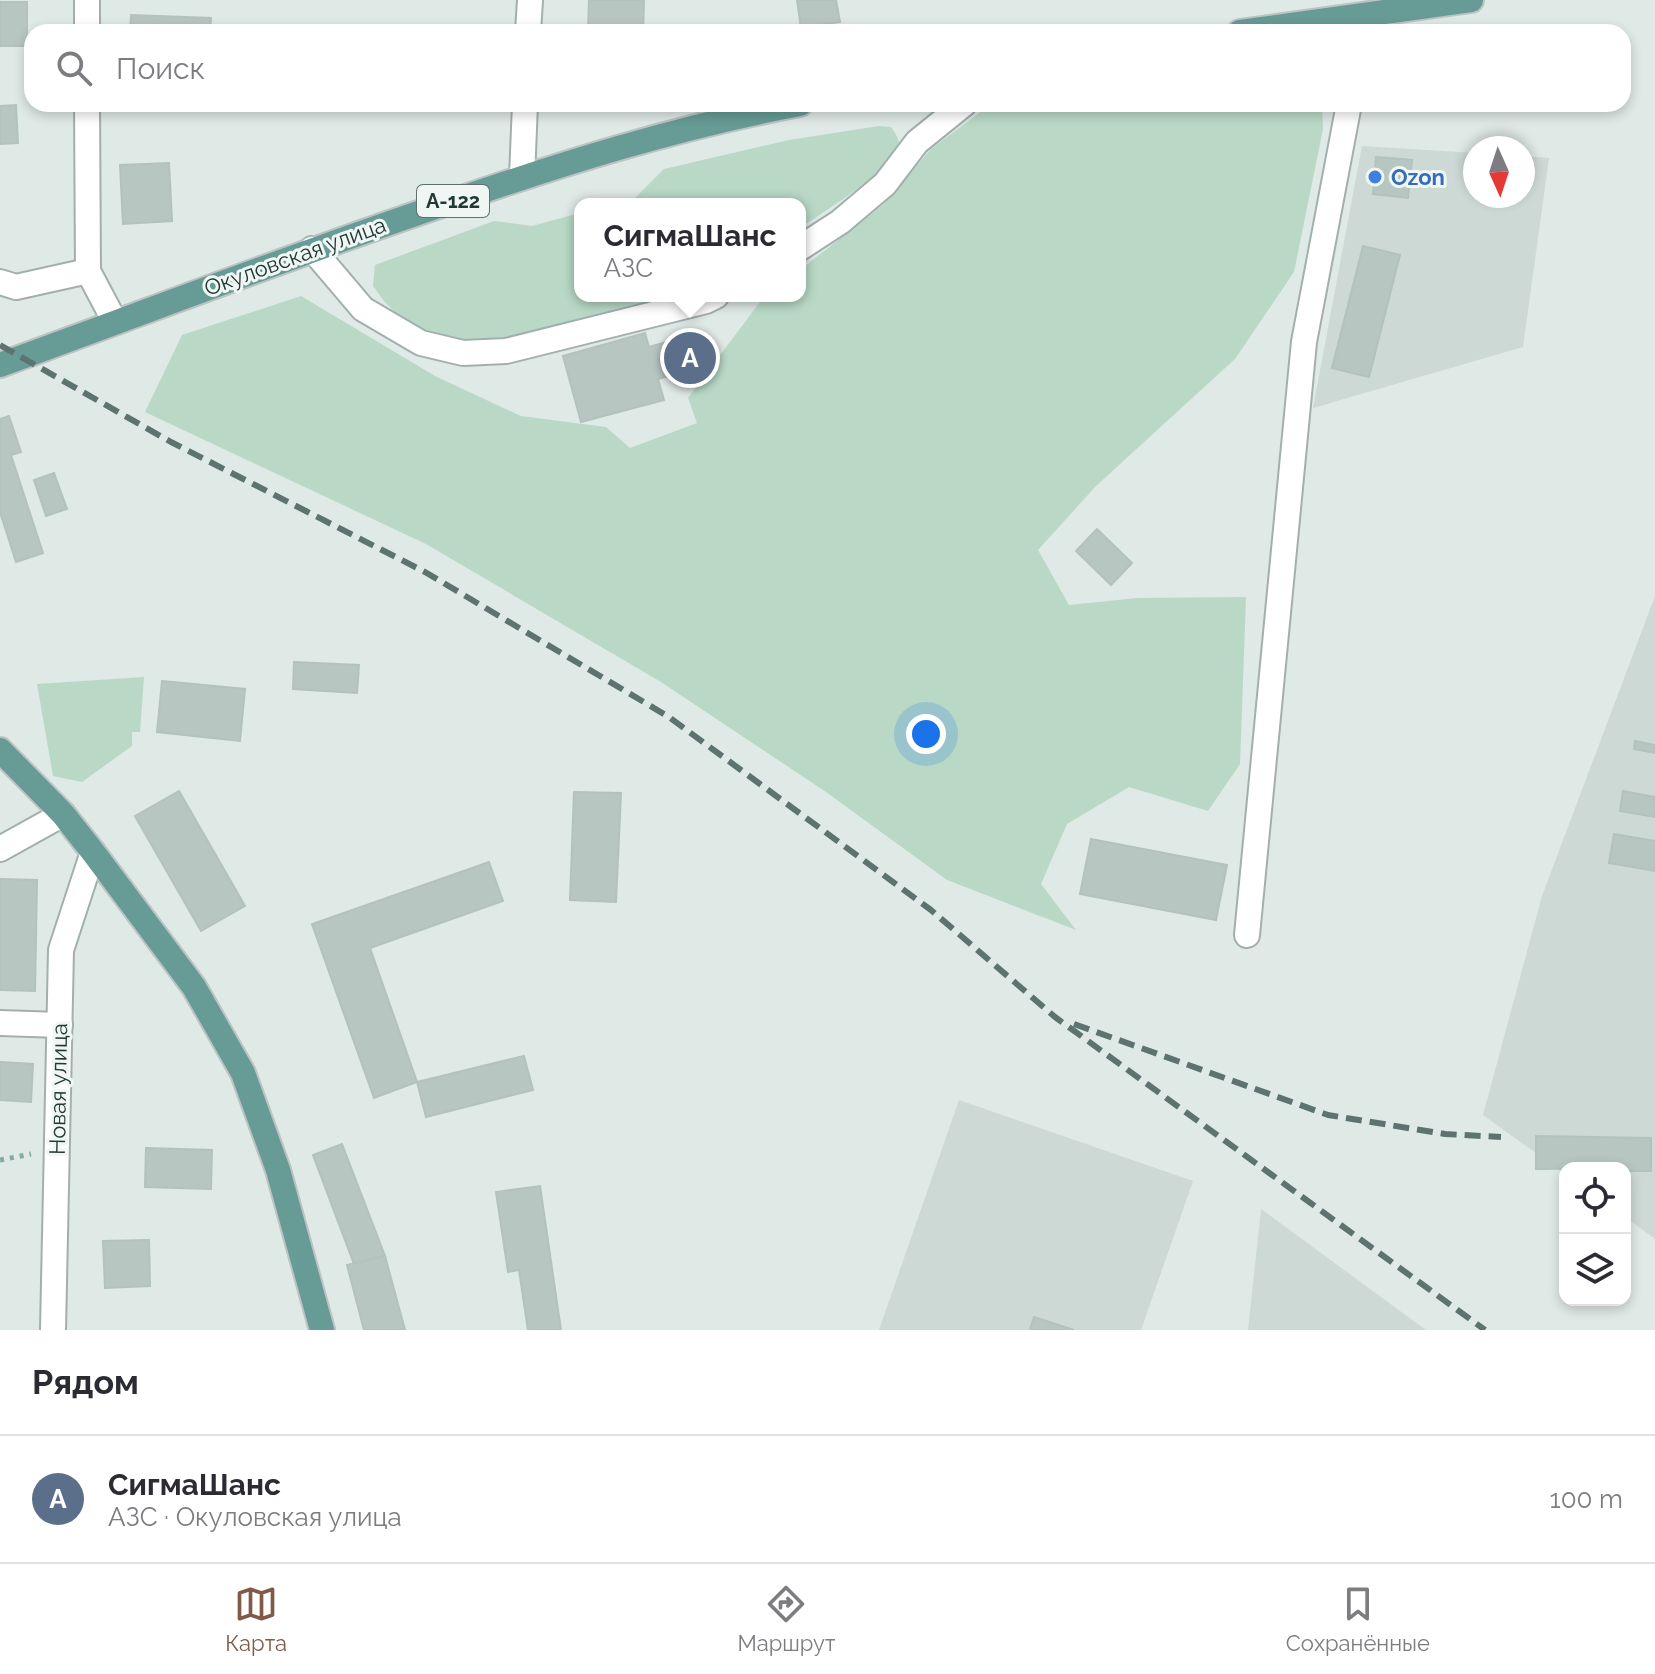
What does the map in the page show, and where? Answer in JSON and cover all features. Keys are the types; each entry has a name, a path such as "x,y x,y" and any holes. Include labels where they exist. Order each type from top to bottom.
{"main road":[{"path":"1364,23 1471,0"},
{"name":"Окуловская улица","path":"115,322 312,249 522,177 651,138 765,112"},
{"name":"А-122","path":"0,365 115,322"},
{"path":"0,750 63,814 93,852 194,987 243,1073 278,1170 322,1330"}],"street":[{"path":"87,0 87,24"},
{"path":"528,24 530,0"},
{"path":"87,112 88,271 115,322"},
{"path":"522,177 525,112"},
{"path":"806,244 840,222 885,184 917,142 954,112"},
{"path":"1247,935 1304,342 1347,112"},
{"path":"312,249 363,309 421,343 463,353 506,351 702,302"},
{"path":"0,282 16,287 88,271"},
{"path":"0,849 63,814"},
{"name":"Новая улица","path":"53,1330 61,950 93,852"},
{"path":"0,1023 60,1025"}],"shaded area":[{"path":"1362,146 1463,152 1463,208 1535,208 1535,157 1549,158 1523,347 1313,408"},
{"path":"1655,596 1655,1239 1631,1221 1631,1162 1559,1162 1559,1170 1483,1115 1542,896"},
{"path":"959,1100 1193,1181 1141,1330 879,1330"},
{"path":"1261,1209 1426,1330 1248,1330"}],"green space":[{"path":"980,112 1322,112 1323,129 1294,272 1235,359 1096,486 1038,550 1069,605 1137,598 1246,597 1240,764 1208,811 1129,787 1067,824 1041,884 1076,930 947,880 826,792 661,682 426,544 145,412 182,335 301,296 435,376 521,416 606,427 630,448 697,423 688,398 760,302 806,302 806,265 884,204 931,149"},
{"path":"879,126 891,127 899,144 892,159 882,169 806,224 806,198 635,198 664,169 789,140"},
{"path":"574,215 574,302 662,302 481,345 438,338 406,323 373,286 375,265 494,221 532,226"},
{"path":"144,677 140,732 132,732 132,746 82,782 53,776 37,684"}],"building":[{"path":"589,0 644,0 643,24 588,24"},
{"path":"797,0 836,0 840,22 800,24"},
{"path":"0,2 27,2 24,46 0,46"},
{"path":"131,15 211,18 211,24 130,24"},
{"path":"16,105 18,143 0,144 0,106"},
{"path":"1376,157 1412,160 1408,198 1373,194"},
{"path":"169,163 172,221 123,224 120,165"},
{"path":"1363,246 1400,255 1369,377 1332,368"},
{"path":"645,333 649,347 681,338 690,370 658,379 664,400 581,422 563,356"},
{"path":"9,416 21,452 11,455 43,553 16,562 0,512 0,419"},
{"path":"54,473 67,509 46,516 34,480"},
{"path":"1097,529 1132,563 1111,585 1076,551"},
{"path":"294,662 359,665 357,693 293,689"},
{"path":"162,681 245,689 240,741 157,732"},
{"path":"1635,741 1655,745 1655,753 1634,749"},
{"path":"179,791 245,906 201,931 135,816"},
{"path":"1623,791 1655,797 1655,817 1620,811"},
{"path":"574,792 621,793 616,902 570,900"},
{"path":"1614,834 1655,841 1655,871 1609,863"},
{"path":"1091,839 1227,865 1216,920 1080,894"},
{"path":"489,862 503,901 370,948 417,1082 374,1098 312,924"},
{"path":"0,879 37,880 35,991 0,990"},
{"path":"524,1056 533,1090 426,1117 417,1082"},
{"path":"0,1062 33,1064 31,1102 0,1100"},
{"path":"1536,1136 1651,1138 1651,1171 1631,1171 1631,1162 1559,1162 1559,1169 1536,1169"},
{"path":"342,1144 385,1256 354,1264 313,1155"},
{"path":"146,1148 212,1150 211,1189 145,1187"},
{"path":"540,1186 561,1330 528,1330 519,1270 508,1272 496,1192"},
{"path":"149,1240 150,1286 105,1288 103,1241"},
{"path":"385,1256 405,1330 364,1330 347,1265"},
{"path":"1034,1317 1074,1330 1030,1330"}],"railway":[{"path":"0,345 171,442 425,572 669,717 931,910 1055,1017 1485,1330"},
{"path":"1074,1024 1328,1115 1445,1134 1501,1137"}],"place":[{"name":"Ozon","path":"1375,177"},
{"name":"СигмаШанс","path":"690,358"}]}
